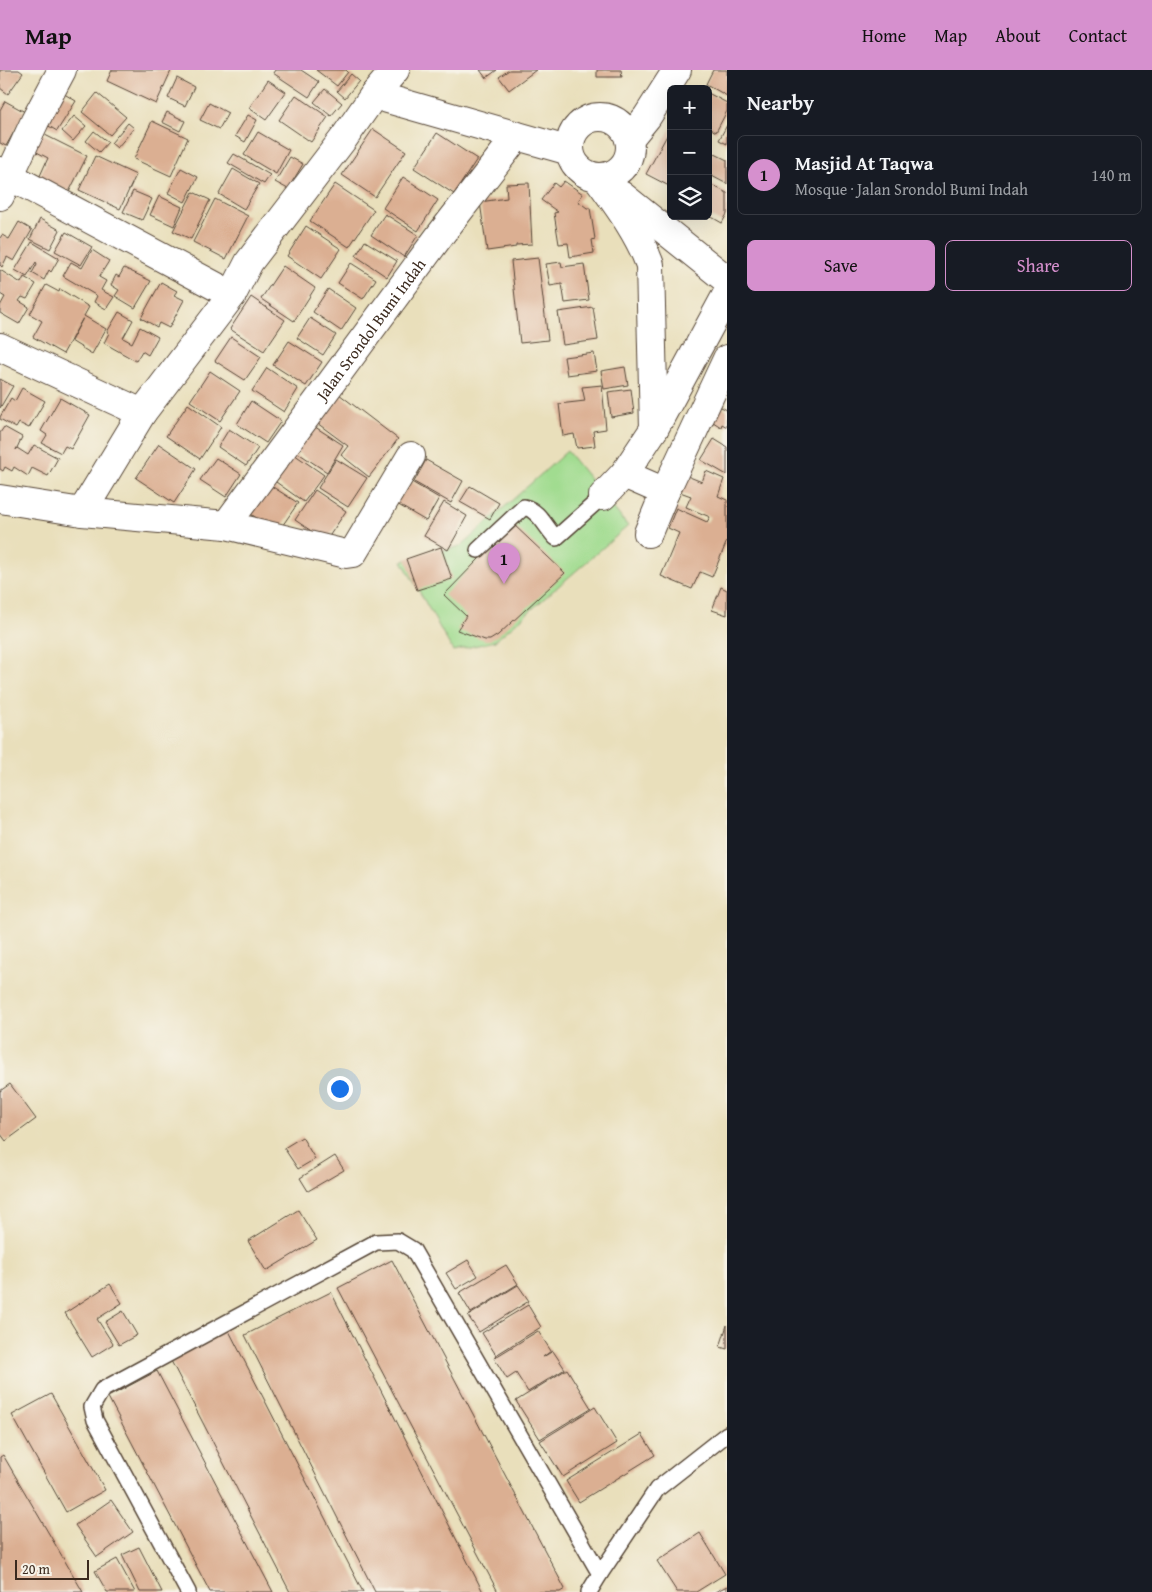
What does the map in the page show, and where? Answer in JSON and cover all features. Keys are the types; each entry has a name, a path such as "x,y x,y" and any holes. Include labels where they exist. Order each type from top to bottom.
{"street":[{"path":"62,70 3,181 232,295"},
{"path":"82,512 142,413 232,295 249,262 344,138 374,95 395,70"},
{"path":"629,139 647,116 677,70"},
{"path":"374,95 570,151"},
{"path":"605,175 628,159 630,150 629,139 625,130 617,123 608,118 598,117 588,120 573,132 570,151 578,168 586,174 605,175 667,211"},
{"name":"Jalan Srondol Bumi Indah","path":"226,525 430,249 517,136"},
{"path":"605,175 614,190 727,280"},
{"path":"605,175 650,265 654,429"},
{"path":"680,220 727,258"},
{"path":"603,496 627,476 727,294"},
{"path":"0,347 142,413"},
{"path":"648,533 662,492 727,359"},
{"path":"0,499 82,512 226,525 346,554 353,553 411,456"},
{"path":"627,476 662,492"}],"lane":[{"path":"478,550 524,507 530,508 536,513 556,538 603,496"},
{"path":"188,1592 95,1420 92,1407 102,1390 376,1242 398,1241 413,1250 600,1574"},
{"path":"590,1592 657,1489 727,1434"}],"green space":[{"path":"567,451 628,526 495,641 453,651 402,561 461,546"}],"building":[{"path":"0,70 19,70 23,73 8,94 0,88"},
{"path":"112,70 171,71 156,104 107,81"},
{"path":"275,70 301,70 319,82 309,97 273,73"},
{"path":"316,70 346,70 348,72 337,86"},
{"path":"480,70 497,70 486,78"},
{"path":"509,70 536,70 509,90 499,77"},
{"path":"597,70 621,70 622,77 597,77"},
{"path":"713,70 727,70 727,96 712,87 712,85 706,84"},
{"path":"351,74 359,81 345,98 337,91"},
{"path":"177,78 194,87 185,106 168,98"},
{"path":"268,80 286,92 266,120 249,108"},
{"path":"56,89 76,101 57,131 37,119"},
{"path":"325,89 342,103 331,116 314,102"},
{"path":"97,93 126,117 110,135 82,112"},
{"path":"296,95 328,117 311,142 279,120"},
{"path":"712,95 727,103 727,111 716,132 712,130"},
{"path":"5,101 25,112 6,146 0,143 0,110"},
{"path":"209,103 228,113 219,129 200,120"},
{"path":"167,112 185,121 180,131 162,122"},
{"path":"248,115 257,120 245,142 235,136"},
{"path":"74,116 86,126 73,141 62,131"},
{"path":"152,121 188,138 171,176 134,159"},
{"path":"128,123 134,128 117,148 111,143"},
{"path":"727,125 727,144 719,140"},
{"path":"373,129 406,151 375,197 342,175"},
{"path":"94,131 108,142 99,152 86,141"},
{"path":"39,132 87,156 69,192 39,178 48,158 31,149"},
{"path":"258,132 289,150 276,174 244,155"},
{"path":"437,133 477,159 454,194 414,168"},
{"path":"667,135 667,185 646,174"},
{"path":"712,152 727,160 727,184 712,176"},
{"path":"234,154 270,175 264,184 228,163"},
{"path":"95,156 136,175 120,209 79,190"},
{"path":"290,157 303,164 288,189 275,182"},
{"path":"181,168 198,177 185,202 168,193"},
{"path":"233,169 259,184 244,209 219,194"},
{"path":"403,177 438,200 418,231 383,208"},
{"path":"564,181 583,194 578,201 587,208 590,208 595,239 592,240 594,253 570,257 568,243 559,244 554,213 558,212 541,200 554,183 559,187"},
{"path":"529,183 532,244 487,251 480,202 507,198 506,184"},
{"path":"335,184 374,210 349,247 310,221"},
{"path":"712,185 727,193 727,214 722,223 712,217"},
{"path":"133,191 152,199 142,220 123,212"},
{"path":"193,192 210,200 191,239 173,231"},
{"path":"159,196 182,207 174,226 150,215"},
{"path":"215,199 248,216 226,259 193,242"},
{"path":"385,214 418,235 404,257 371,235"},
{"path":"40,219 60,230 50,249 30,239"},
{"path":"19,222 32,230 14,261 7,257 2,267 0,265 0,238 2,235 9,239"},
{"path":"306,226 341,249 321,279 287,256"},
{"path":"66,232 92,247 81,265 55,251"},
{"path":"365,241 397,261 387,277 356,256"},
{"path":"32,242 59,258 51,272 49,270 44,280 32,273 37,264 36,262 27,277 15,270"},
{"path":"92,250 109,261 99,277 106,281 101,290 114,297 106,309 94,302 97,296 63,276 71,262 82,268"},
{"path":"538,258 548,340 520,343 511,261"},
{"path":"561,262 562,267 584,264 589,300 565,303 562,284 550,286 546,264"},
{"path":"351,263 376,279 363,299 338,283"},
{"path":"283,266 315,288 294,321 261,299"},
{"path":"124,268 151,281 135,308 115,296 119,290 111,285 116,275 119,277"},
{"path":"0,270 21,283 24,277 36,284 27,299 22,297 19,301 29,307 19,324 0,313 0,306 5,297 0,294"},
{"path":"161,282 177,291 174,295 184,300 169,328 159,323 157,327 141,318"},
{"path":"46,285 59,292 60,289 89,307 84,316 106,329 92,354 71,341 83,318 63,354 33,337 42,321 30,314"},
{"path":"328,289 356,308 341,331 313,312"},
{"path":"251,297 285,320 264,351 230,329"},
{"path":"593,307 598,340 563,345 558,312"},
{"path":"119,312 133,320 123,338 132,343 140,327 158,337 148,355 142,351 136,361 104,343 109,333 107,332"},
{"path":"310,318 336,335 323,355 297,338"},
{"path":"231,337 261,357 245,380 215,361"},
{"path":"289,341 322,362 306,386 273,365"},
{"path":"594,353 597,371 567,375 564,357"},
{"path":"625,367 628,385 604,389 601,371"},
{"path":"267,368 298,389 284,412 252,391"},
{"path":"210,371 240,391 220,421 190,401"},
{"path":"0,379 13,386 0,408"},
{"path":"602,385 606,429 593,431 595,446 577,448 574,434 563,436 559,404 585,401 582,387"},
{"path":"22,388 45,401 29,428 19,423 16,428 0,419 11,398 15,401"},
{"path":"631,389 634,413 611,417 608,392"},
{"path":"335,391 398,439 369,477 341,455 348,446 313,420"},
{"path":"60,398 90,415 71,449 65,446 61,453 42,443 47,435 41,431"},
{"path":"251,401 281,421 266,443 237,424"},
{"path":"188,404 221,427 200,459 166,436"},
{"path":"719,406 727,410 727,427 722,424 721,427 710,420"},
{"path":"309,423 343,445 327,472 292,449"},
{"path":"4,427 22,437 16,450 17,448 28,455 34,445 58,458 48,476 32,468 28,476 14,467 12,471 5,467 3,471 0,469 0,433"},
{"path":"229,429 258,448 246,466 218,447"},
{"path":"714,439 727,447 727,475 701,460"},
{"path":"159,444 196,469 174,503 136,478"},
{"path":"288,450 324,475 304,502 269,477"},
{"path":"216,458 241,474 226,497 200,480"},
{"path":"336,459 367,478 348,507 318,488"},
{"path":"426,460 463,481 451,503 414,482"},
{"path":"706,471 724,479 718,496 727,500 727,541 712,577 700,572 692,589 661,576 679,533 668,528 676,508 707,522 710,517 686,507 691,496 680,492 687,476 702,482"},
{"path":"403,477 439,498 426,521 390,500"},
{"path":"265,482 298,503 278,532 246,511"},
{"path":"470,486 499,503 490,519 460,502"},
{"path":"315,490 346,511 326,541 295,520"},
{"path":"444,502 467,516 448,550 424,536"},
{"path":"513,524 565,573 498,635 490,640 457,630 466,616 444,595"},
{"path":"441,547 452,579 417,590 406,559"},
{"path":"721,587 727,590 727,615 712,610"},
{"path":"10,1084 36,1119 6,1141 0,1133 0,1091"},
{"path":"302,1137 315,1159 298,1169 284,1148"},
{"path":"335,1156 344,1170 308,1191 300,1178"},
{"path":"298,1210 317,1240 266,1271 248,1241"},
{"path":"392,1260 565,1589 560,1592 498,1592 338,1288"},
{"path":"468,1260 478,1276 456,1289 446,1273"},
{"path":"506,1265 518,1284 471,1313 459,1293"},
{"path":"110,1284 122,1303 97,1319 113,1344 92,1357 65,1313"},
{"path":"518,1285 529,1301 479,1332 468,1316"},
{"path":"331,1292 483,1592 375,1592 245,1335"},
{"path":"528,1305 541,1327 496,1355 482,1333"},
{"path":"123,1311 137,1335 119,1345 105,1322"},
{"path":"226,1325 363,1592 290,1592 168,1355"},
{"path":"727,1325 727,1349 720,1347"},
{"path":"538,1331 551,1351 543,1357 553,1351 565,1369 528,1392 516,1373 507,1379 494,1358"},
{"path":"567,1369 591,1408 540,1439 516,1401"},
{"path":"157,1371 273,1592 210,1592 108,1397"},
{"path":"51,1394 105,1490 66,1512 12,1415"},
{"path":"595,1407 617,1443 563,1477 540,1441"},
{"path":"642,1434 655,1455 579,1502 566,1481"},
{"path":"3,1455 83,1592 0,1592 0,1457"},
{"path":"111,1500 133,1532 97,1557 75,1525"},
{"path":"700,1533 725,1574 696,1592 677,1592 657,1561"},
{"path":"139,1547 162,1592 140,1592 122,1555"},
{"path":"117,1559 135,1592 107,1592 95,1571"},
{"path":"727,1586 727,1592 715,1592"}],"place":[{"name":"Masjid At Taqwa","path":"504,584"}]}
